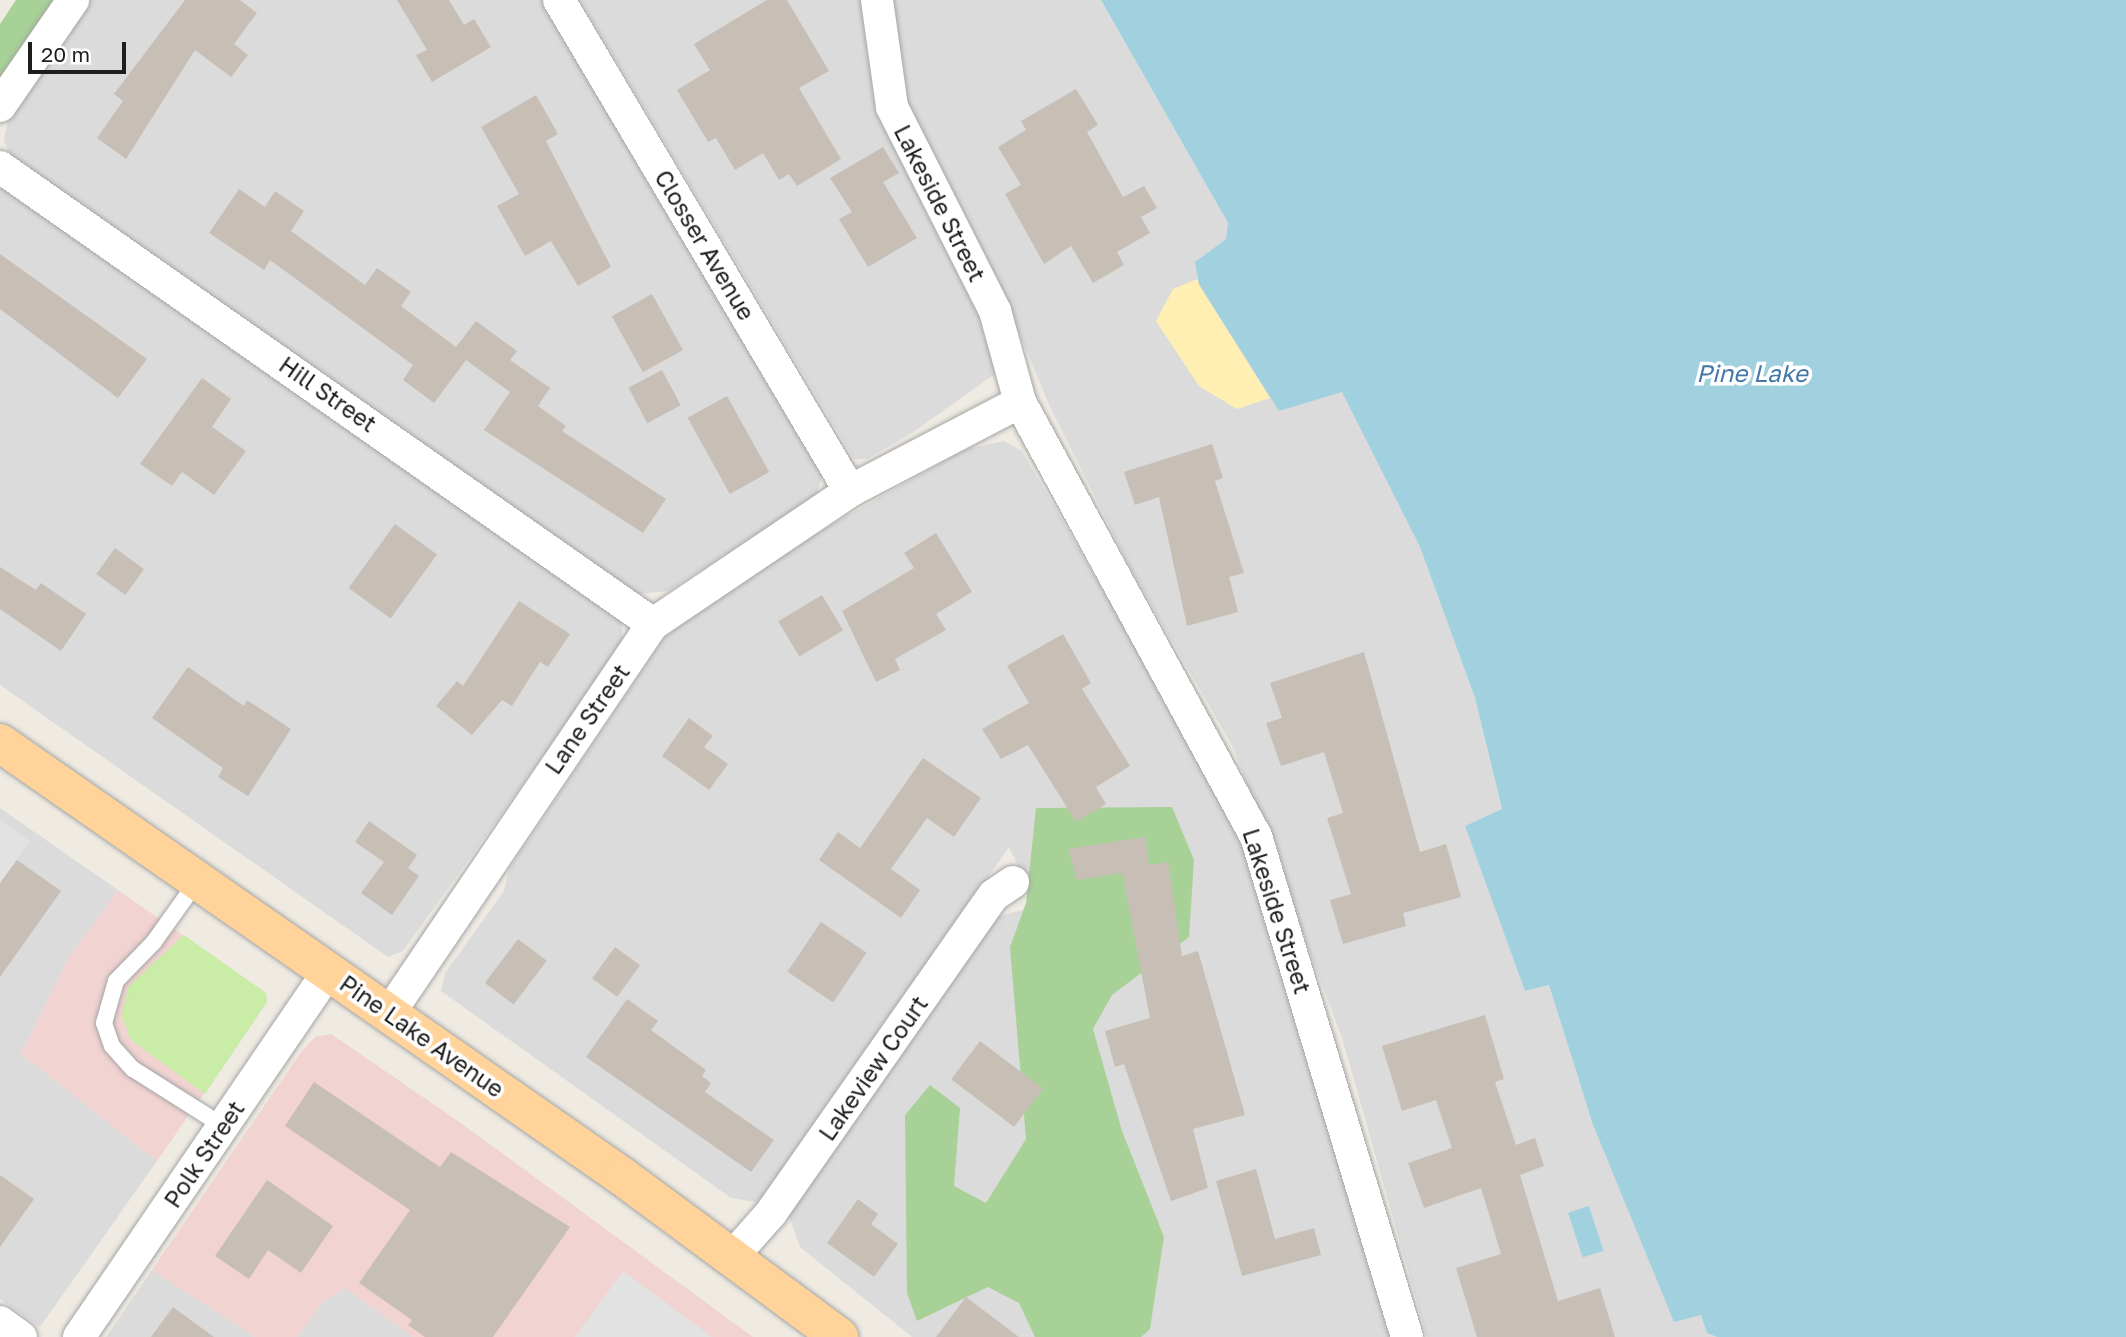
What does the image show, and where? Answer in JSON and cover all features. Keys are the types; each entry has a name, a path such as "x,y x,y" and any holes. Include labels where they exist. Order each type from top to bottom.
{"main road":[{"name":"Pine Lake Avenue","path":"0,743 390,1012 733,1256 839,1337"}],"street":[{"path":"0,106 73,0"},
{"name":"Closser Avenue","path":"559,0 850,491"},
{"name":"Lakeside Street","path":"877,0 892,107 995,311 1020,402 1256,835 1408,1337"},
{"name":"Hill Street","path":"0,167 653,624"},
{"path":"850,491 1020,402"},
{"name":"Lane Street","path":"390,1012 653,624 850,491"},
{"name":"Lakeview Court","path":"733,1256 771,1213 994,895 1013,881"},
{"name":"Polk Street","path":"79,1337 329,971"},
{"path":"0,1322 21,1337"}],"lane":[{"path":"198,880 155,942 116,981 104,1023 112,1046 133,1069 223,1126"}],"shaded area":[{"path":"90,0 543,0 816,458 823,472 816,496 668,591 639,594 12,159 4,140 9,115"},
{"path":"580,0 865,0 991,322 1002,369 912,433 867,459 854,459"},
{"path":"891,0 1101,0 1228,223 1226,239 1195,262 1342,391 1420,547 1475,698 1502,810 1466,826 1525,991 1549,985 1593,1125 1674,1321 1701,1315 1707,1333 1717,1337 1427,1337 1342,1038 1233,747 1132,571 1049,405 997,279 928,163 897,84"},
{"path":"0,184 622,617 622,646 403,951 388,957 0,685"},
{"path":"1004,441 1022,451 1207,769 1247,859 1396,1337 912,1337 800,1247 789,1216 810,1181 996,917 1037,906 1009,847 775,1187 756,1202 731,1198 441,991 445,973 504,891 509,869 664,638 729,584 966,449"},
{"path":"0,808 118,890 68,959 21,1054 157,1161 40,1327 0,1299"},
{"path":"0,820 30,841 0,883"},
{"path":"118,890 266,993 267,1002 157,1161 21,1054 68,959"},
{"path":"331,1034 458,1121 753,1337 413,1337 345,1288 323,1302 297,1337 255,1337 152,1270 301,1052 315,1037"},
{"path":"152,1270 255,1337 106,1337"},
{"path":"623,1271 712,1337 575,1337"},
{"path":"345,1288 413,1337 297,1337 323,1302"}],"green space":[{"path":"16,0 55,0 0,77 0,24"},
{"path":"1172,807 1194,860 1189,937 1112,995 1093,1029 1122,1131 1164,1237 1150,1329 1141,1337 1035,1337 1019,1303 988,1287 917,1321 907,1293 905,1115 930,1085 960,1108 954,1186 986,1203 1026,1139 1010,947 1026,903 1036,808"},
{"path":"184,935 266,993 267,1002 205,1094 130,1039 122,1016 128,987"}],"sand":[{"path":"1198,279 1199,285 1270,398 1237,409 1199,386 1156,321 1173,289"}],"water":[{"name":"Pine Lake","path":"1101,0 2126,0 2126,1337 1717,1337 1707,1333 1701,1315 1674,1322 1593,1125 1549,985 1525,991 1465,826 1502,809 1475,698 1420,547 1342,392 1279,411 1199,284 1195,262 1226,239 1228,223"},
{"path":"1589,1206 1604,1251 1583,1257 1568,1213"}],"building":[{"path":"185,0 240,0 257,13 234,44 248,55 231,77 195,50 126,159 97,138 123,101 114,94"},
{"path":"397,0 449,0 464,25 474,19 491,47 432,82 416,55 427,50"},
{"path":"767,0 787,0 829,71 799,88 841,159 797,186 789,174 779,180 763,153 735,170 716,138 708,142 677,90 710,70 694,44"},
{"path":"1076,89 1098,125 1087,132 1123,197 1144,186 1157,208 1141,217 1150,233 1117,252 1124,265 1093,283 1071,246 1044,264 1005,194 1021,185 998,147 1026,130 1021,121"},
{"path":"536,95 558,134 546,141 611,267 578,286 551,241 525,256 497,206 519,194 481,127"},
{"path":"883,147 899,173 883,182 917,238 868,267 839,219 852,212 830,178"},
{"path":"239,189 265,207 275,191 304,211 291,231 365,285 377,268 411,292 401,306 456,347 476,321 517,351 510,360 550,388 538,406 566,426 562,431 666,499 643,533 484,430 510,392 466,360 434,403 403,380 413,365 270,260 264,270 209,233"},
{"path":"0,254 147,359 118,398 0,309"},
{"path":"652,294 683,350 643,372 612,316"},
{"path":"662,370 681,405 647,423 628,388"},
{"path":"202,378 231,399 212,427 246,451 214,495 182,472 172,486 140,464"},
{"path":"727,396 769,472 730,494 688,418"},
{"path":"1212,444 1223,478 1215,481 1244,573 1229,577 1238,612 1187,626 1159,497 1135,505 1124,472"},
{"path":"395,524 437,555 391,618 349,588"},
{"path":"936,533 972,592 936,614 946,630 895,659 900,670 876,682 842,611 914,568 904,553"},
{"path":"115,548 144,569 125,595 96,574"},
{"path":"0,567 36,590 41,583 86,614 61,651 0,609"},
{"path":"822,595 843,630 799,656 778,621"},
{"path":"519,601 570,634 548,667 540,662 512,706 502,700 472,735 436,706 457,681 463,686"},
{"path":"1063,634 1091,683 1082,689 1130,766 1096,787 1106,804 1076,822 1028,745 1001,759 982,729 1029,703 1007,666"},
{"path":"1364,652 1420,852 1446,844 1461,897 1403,913 1406,926 1343,944 1330,900 1351,894 1327,818 1343,813 1324,752 1281,766 1266,723 1282,718 1270,683"},
{"path":"188,667 244,706 247,700 291,729 248,796 218,777 223,768 152,718"},
{"path":"689,718 713,736 704,747 728,764 709,790 662,756"},
{"path":"923,758 981,798 954,837 927,818 891,869 920,890 901,918 819,860 838,832 860,848"},
{"path":"369,821 417,855 408,868 419,876 392,915 361,893 384,862 355,842"},
{"path":"1145,837 1149,865 1168,862 1182,956 1198,951 1245,1115 1193,1129 1208,1188 1171,1201 1124,1064 1115,1067 1105,1031 1150,1018 1122,873 1077,880 1068,849"},
{"path":"17,860 61,891 0,977 0,883"},
{"path":"821,922 867,953 833,1002 787,972"},
{"path":"518,939 547,961 514,1005 485,983"},
{"path":"615,947 640,965 617,997 592,979"},
{"path":"627,999 658,1021 651,1030 706,1070 702,1076 711,1083 705,1092 774,1140 751,1172 586,1057"},
{"path":"1485,1015 1504,1079 1495,1082 1516,1145 1535,1138 1544,1166 1520,1175 1558,1301 1600,1288 1615,1337 1477,1337 1456,1268 1501,1254 1481,1188 1424,1208 1408,1163 1452,1148 1436,1100 1402,1111 1382,1046"},
{"path":"980,1041 1043,1089 1014,1127 951,1079"},
{"path":"314,1082 440,1167 451,1152 570,1227 493,1337 425,1337 408,1325 412,1320 359,1283 410,1210 285,1126"},
{"path":"1256,1169 1275,1239 1314,1228 1321,1255 1242,1276 1216,1181"},
{"path":"0,1175 34,1199 0,1247"},
{"path":"267,1180 333,1226 301,1273 268,1250 249,1279 215,1256"},
{"path":"858,1199 878,1214 871,1224 898,1244 874,1277 827,1243"},
{"path":"966,1297 1019,1337 936,1337"},
{"path":"173,1307 214,1337 151,1337"}]}
